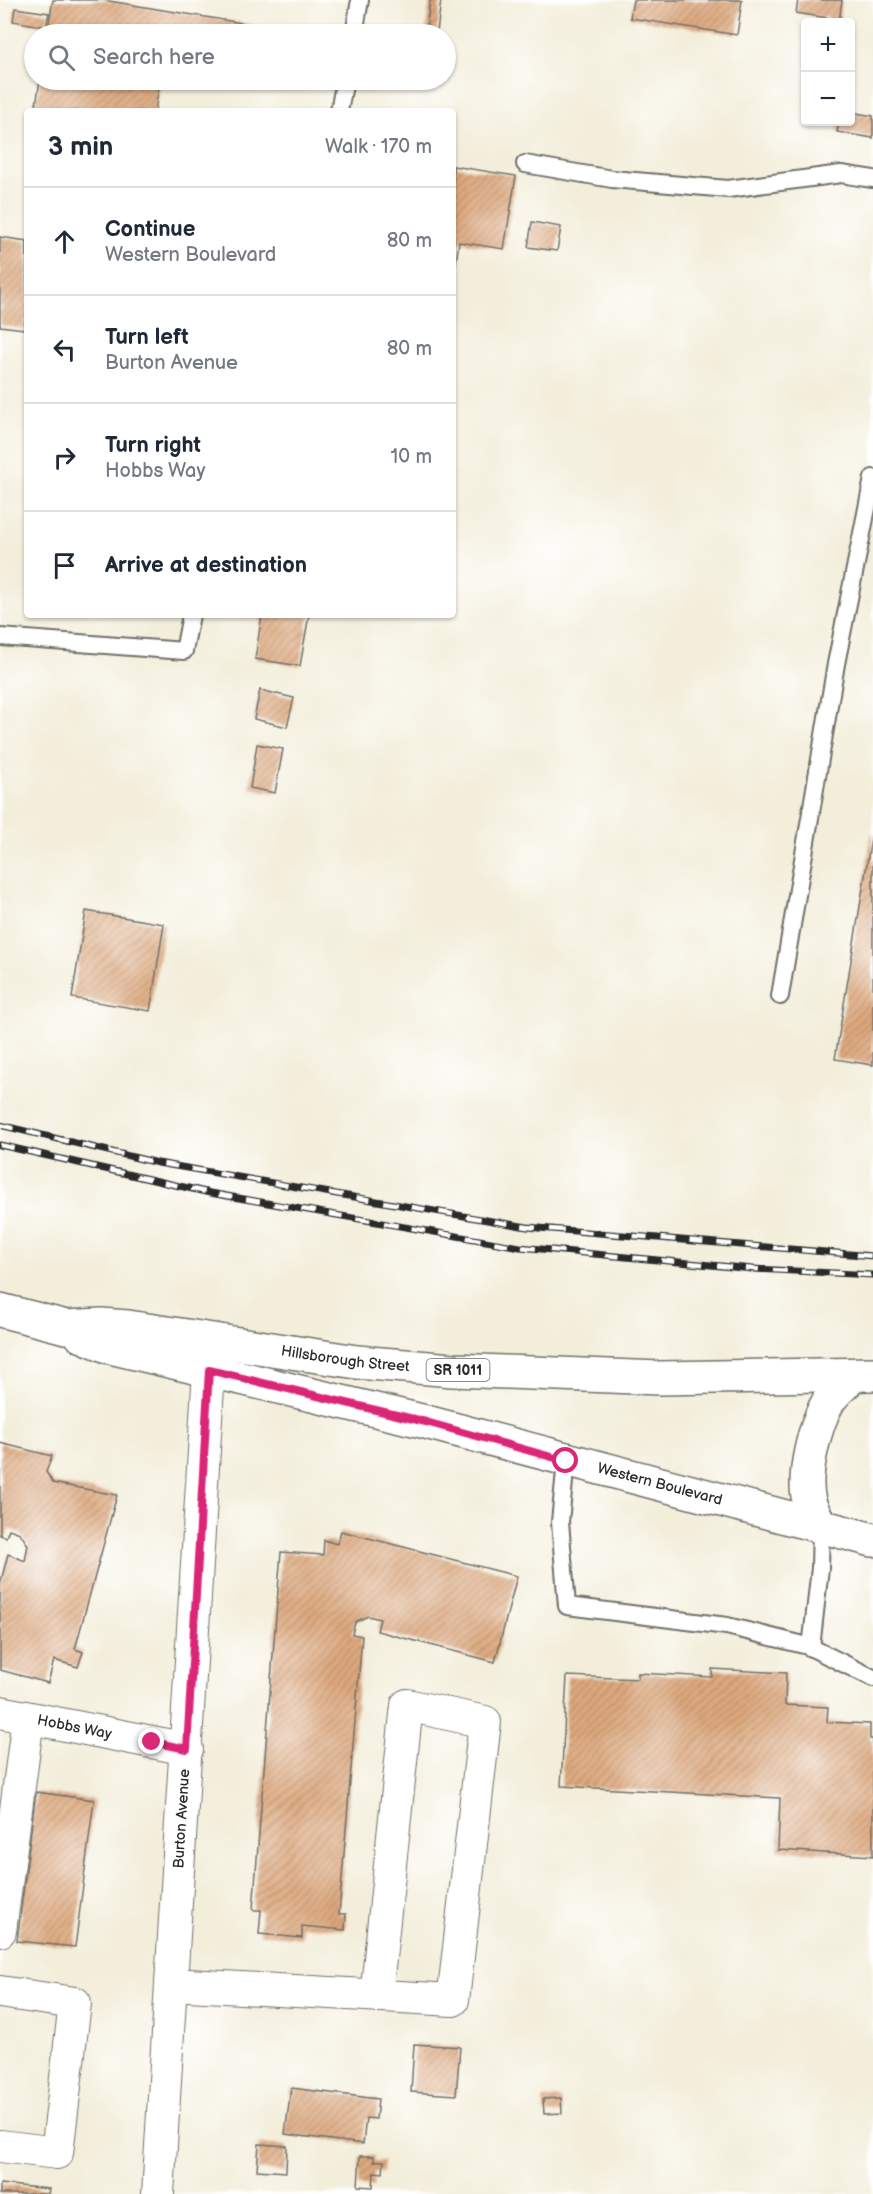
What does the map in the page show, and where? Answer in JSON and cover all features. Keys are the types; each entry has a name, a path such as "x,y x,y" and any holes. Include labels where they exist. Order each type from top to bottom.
{"main road":[{"name":"Hillsborough Street","path":"0,1310 66,1327 101,1325 128,1327 357,1362 453,1370 660,1378 863,1375"},
{"name":"Western Boulevard","path":"66,1327 91,1341 110,1347 426,1422 566,1461 873,1540"},
{"path":"821,1526 809,1501 807,1481 814,1438 829,1401 863,1375"}],"street":[{"name":"Burton Avenue","path":"158,2194 209,1370"},
{"path":"171,1984 376,1996 453,2000 485,1722 407,1705 376,1996"},
{"name":"Hobbs Way","path":"14,1715 187,1749"},
{"path":"0,1931 14,1715"},
{"path":"0,1992 75,2003 57,2153 0,2146"}],"lane":[{"path":"356,24 360,0"},
{"path":"340,108 343,90"},
{"path":"525,164 612,179 728,189 841,174 873,179"},
{"path":"780,996 836,664 873,478"},
{"path":"0,638 184,651 190,618"},
{"path":"566,1461 560,1522 567,1606 727,1626 811,1648 873,1678"},
{"path":"811,1648 820,1568 821,1526"}],"building":[{"path":"53,0 103,0 248,24 49,24"},
{"path":"430,0 441,0 438,24 427,24"},
{"path":"633,0 742,0 737,35 630,18"},
{"path":"798,0 842,0 840,18 796,13"},
{"path":"15,8 49,13 47,24 13,21"},
{"path":"38,90 158,90 155,108 35,108"},
{"path":"855,113 873,116 873,138 837,132 838,126 855,126"},
{"path":"456,166 516,176 504,249 459,242 456,262"},
{"path":"532,222 561,227 557,251 528,247"},
{"path":"0,237 24,241 24,329 0,326"},
{"path":"262,618 308,618 300,666 255,659"},
{"path":"260,690 294,698 287,727 254,719"},
{"path":"257,744 283,749 275,793 250,788"},
{"path":"873,833 873,1065 835,1059"},
{"path":"86,911 164,924 150,1011 72,998"},
{"path":"0,1443 52,1456 46,1472 53,1483 117,1495 75,1649 83,1652 78,1667 54,1660 48,1683 0,1670 0,1585 8,1554 25,1561 28,1545 20,1533 9,1529 6,1537 0,1535"},
{"path":"341,1531 517,1576 495,1662 377,1631 380,1619 368,1616 355,1622 352,1634 362,1636 339,1914 346,1914 345,1930 302,1926 302,1938 259,1934 261,1910 253,1910 281,1552 323,1555 324,1540 337,1544"},
{"path":"712,1669 786,1673 785,1705 828,1707 827,1722 870,1724 870,1739 873,1739 873,1856 778,1850 780,1798 561,1786 567,1676 638,1679 638,1673 712,1677"},
{"path":"36,1792 94,1800 75,1947 17,1941"},
{"path":"414,2044 460,2047 456,2095 411,2092"},
{"path":"291,2088 378,2099 376,2119 366,2118 363,2144 285,2134"},
{"path":"561,2098 562,2113 544,2114 543,2099"},
{"path":"259,2144 287,2146 286,2172 257,2170"},
{"path":"360,2156 374,2156 374,2161 384,2161 383,2173 374,2172 373,2187 358,2186"},
{"path":"0,2184 49,2189 48,2194 0,2194"}],"railway":[{"path":"0,1125 158,1163 527,1227 873,1256"},
{"path":"0,1145 210,1193 520,1247 753,1269 873,1275"}],"route":[{"path":"152,1742 187,1749 209,1370 426,1422 566,1461"}]}
